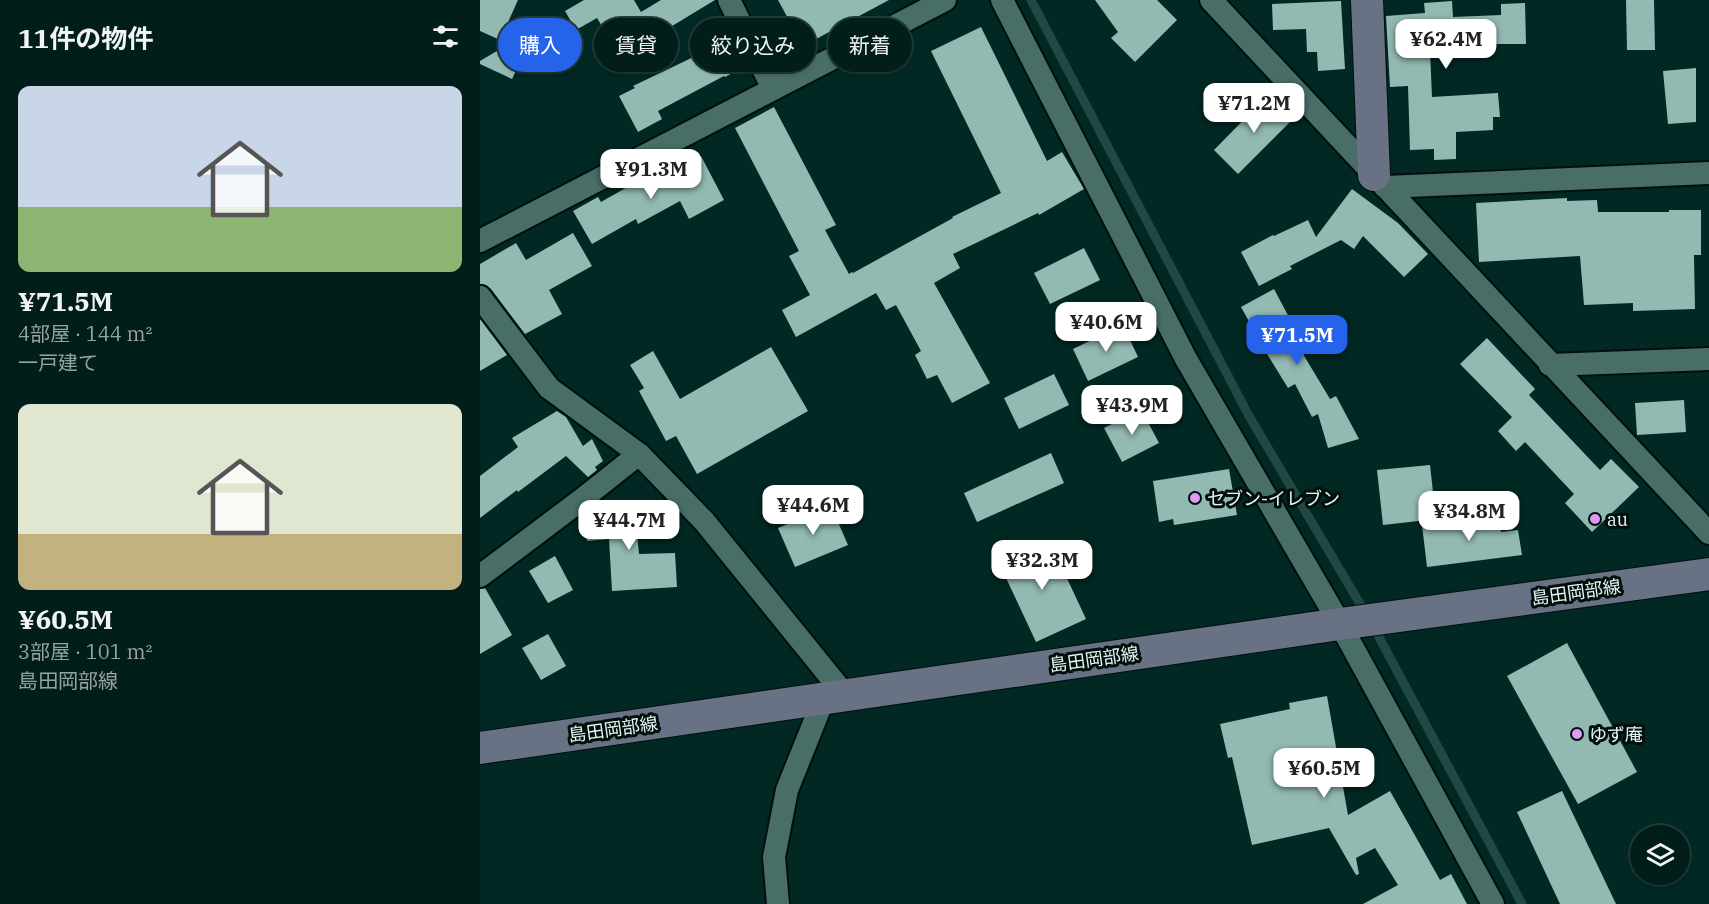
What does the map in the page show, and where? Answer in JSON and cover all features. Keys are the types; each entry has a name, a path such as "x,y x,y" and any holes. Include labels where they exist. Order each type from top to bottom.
{"main road":[{"path":"1367,0 1379,181"},
{"name":"島田岡部線","path":"480,748 1340,624 1709,574"}],"street":[{"path":"729,0 773,89"},
{"path":"480,241 945,0"},
{"path":"1002,0 1186,358 1340,624 1493,904"},
{"path":"1210,0 1709,533"},
{"path":"1379,181 1709,173"},
{"path":"480,297 549,388 639,454 704,521 834,697 787,790 774,856 781,902"},
{"path":"1550,364 1709,359"},
{"path":"480,576 639,454"}],"building":[{"path":"480,0 518,0 510,18 498,18 498,39 480,31"},
{"path":"584,0 634,0 641,12 661,0 715,0 678,22 678,18 594,18 582,27 582,18 569,18 565,11"},
{"path":"778,0 889,0 855,18 828,18 828,33 816,39 816,18 788,18"},
{"path":"1095,0 1157,0 1177,20 1135,62 1111,38 1118,32"},
{"path":"1626,0 1654,0 1655,50 1627,50"},
{"path":"1341,1 1345,69 1318,71 1317,52 1307,52 1306,29 1273,30 1272,4"},
{"path":"1452,1 1453,17 1501,15 1501,4 1525,3 1526,44 1478,44 1478,48 1430,51 1432,97 1498,93 1500,117 1493,117 1493,130 1456,132 1456,159 1434,160 1434,149 1410,150 1408,86 1390,87 1386,16 1425,13 1424,3"},
{"path":"981,27 1047,161 1062,152 1084,189 1039,215 1038,213 953,254 960,268 934,283 990,383 952,403 937,375 927,379 915,355 921,351 896,305 886,310 876,293 796,337 782,310 810,295 789,256 799,251 735,128 774,107 836,225 825,230 849,274 853,273 952,217 1001,193 931,51"},
{"path":"498,50 498,72 515,72 512,79 480,64 480,61"},
{"path":"690,59 690,72 735,72 658,111 662,119 638,132 619,96 635,88 633,86 662,72 678,72 678,64"},
{"path":"1696,68 1696,122 1668,124 1663,71"},
{"path":"1269,94 1293,119 1238,174 1214,150"},
{"path":"701,156 724,200 689,219 680,201 638,224 636,219 592,244 573,211 598,197 601,202 645,177 649,184"},
{"path":"1352,189 1398,223 1428,254 1404,277 1363,236 1354,249 1341,240 1290,266 1292,269 1259,286 1241,252 1308,220 1316,237"},
{"path":"1567,198 1567,201 1597,200 1598,212 1701,210 1701,255 1694,255 1695,309 1633,311 1633,303 1584,305 1580,256 1479,262 1476,203"},
{"path":"573,233 592,266 549,290 562,314 525,334 491,289 480,284 480,264 516,243 526,260"},
{"path":"1084,248 1100,280 1050,304 1034,273"},
{"path":"1274,289 1299,336 1294,339 1330,399 1336,396 1359,439 1328,448 1318,414 1312,417 1295,384 1288,388 1267,354 1241,307"},
{"path":"480,319 507,355 480,371"},
{"path":"1123,325 1138,357 1088,381 1073,349"},
{"path":"1487,338 1535,389 1529,395 1600,470 1611,459 1639,487 1592,532 1565,503 1574,494 1525,442 1516,451 1498,431 1512,417 1460,364"},
{"path":"771,347 808,411 697,474 676,436 666,441 639,391 644,388 630,365 653,351 680,399"},
{"path":"1054,374 1069,405 1019,429 1004,398"},
{"path":"1684,400 1686,432 1637,435 1635,403"},
{"path":"1141,409 1159,443 1122,462 1104,428"},
{"path":"557,411 566,417 583,446 592,439 603,461 595,467 597,470 588,477 566,456 480,518 480,476 518,447 512,438"},
{"path":"1051,453 1064,483 977,522 964,493"},
{"path":"1430,465 1436,519 1383,525 1377,470"},
{"path":"1229,469 1237,515 1174,525 1173,519 1159,522 1153,481"},
{"path":"634,504 639,554 675,553 677,587 612,591 609,539 587,541 584,515 593,508"},
{"path":"831,506 848,545 795,567 778,528"},
{"path":"1499,516 1501,532 1518,530 1522,555 1427,567 1422,525"},
{"path":"1049,540 1086,619 1036,642 999,563"},
{"path":"555,556 573,590 548,603 529,571"},
{"path":"485,588 512,635 480,654 480,589"},
{"path":"548,634 566,666 541,680 522,648"},
{"path":"1567,643 1637,772 1578,804 1507,676"},
{"path":"1327,696 1348,815 1390,791 1440,880 1451,874 1467,904 1363,904 1398,885 1375,848 1356,858 1359,874 1356,875 1329,828 1252,845 1232,757 1228,758 1220,724 1290,709 1289,703"},
{"path":"1562,791 1616,904 1560,904 1517,812"}],"waterway":[{"path":"1031,0 1249,416 1366,614"},
{"path":"1373,626 1522,904"}],"place":[{"name":"セブン-イレブン","path":"1195,498"},
{"name":"au","path":"1595,519"},
{"name":"ゆず庵","path":"1577,734"}]}
